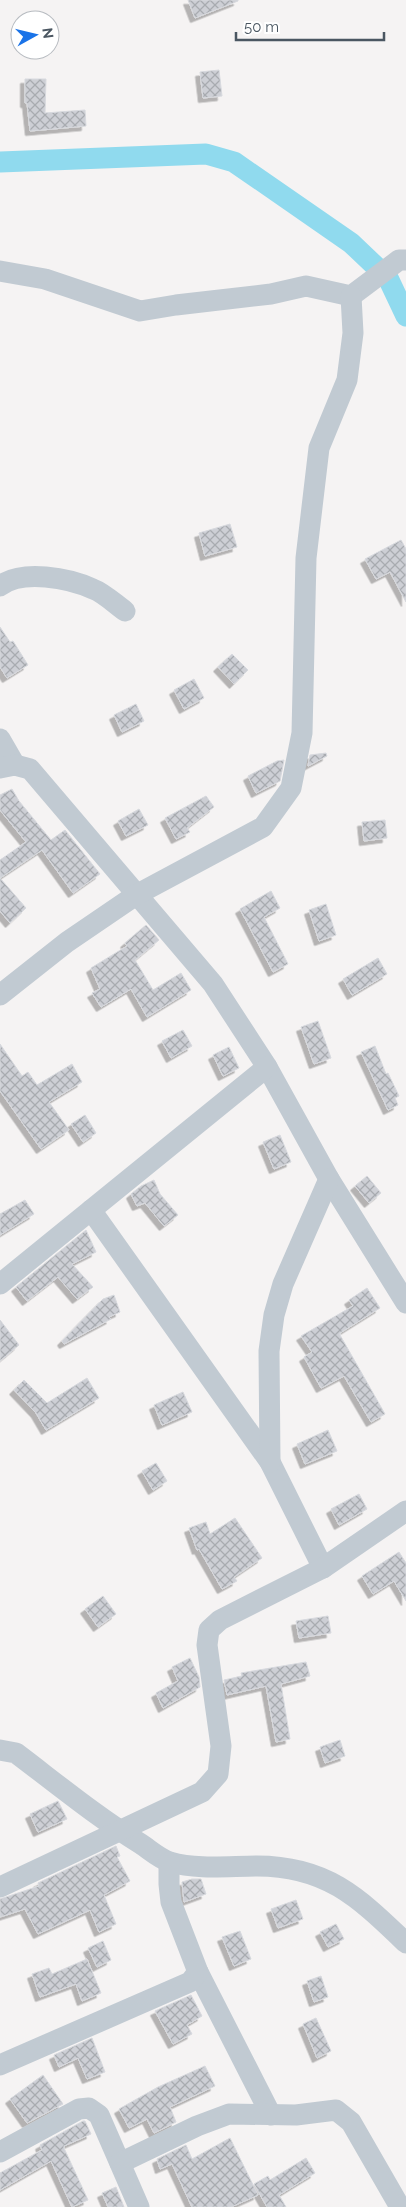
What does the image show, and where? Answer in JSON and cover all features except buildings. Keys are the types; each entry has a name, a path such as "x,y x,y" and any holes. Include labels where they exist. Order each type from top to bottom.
{"street":[{"path":"0,270 45,279 140,311 271,294 306,286 359,289 403,260"},
{"path":"0,995 67,942 136,895 263,827 292,788 302,733 306,558 319,448 347,380 359,289"},
{"path":"0,586 22,576 60,579 94,589 125,611"},
{"path":"0,739 8,766 30,769 213,984 268,1067 329,1179 406,1303"},
{"path":"0,1284 268,1067"},
{"path":"270,1462 269,1351 274,1315 283,1284 329,1179"},
{"path":"91,1210 270,1462 323,1568"},
{"path":"0,1887 202,1792 218,1774 221,1746 207,1645 209,1630 220,1620 323,1568 406,1511"},
{"path":"0,1750 16,1753 120,1831 169,1862 201,1866 264,1866 298,1869 332,1881 355,1897 406,1943"},
{"path":"169,1862 168,1884 171,1902 198,1972 271,2115"},
{"path":"0,2065 190,1982 198,1972"},
{"path":"0,2152 79,2109 89,2108 99,2115 139,2207"},
{"path":"120,2163 197,2126 228,2114 296,2115 336,2110 351,2122 400,2207"}],"waterway":[{"path":"0,162 206,154 234,162 351,243 388,278 406,316"}]}
